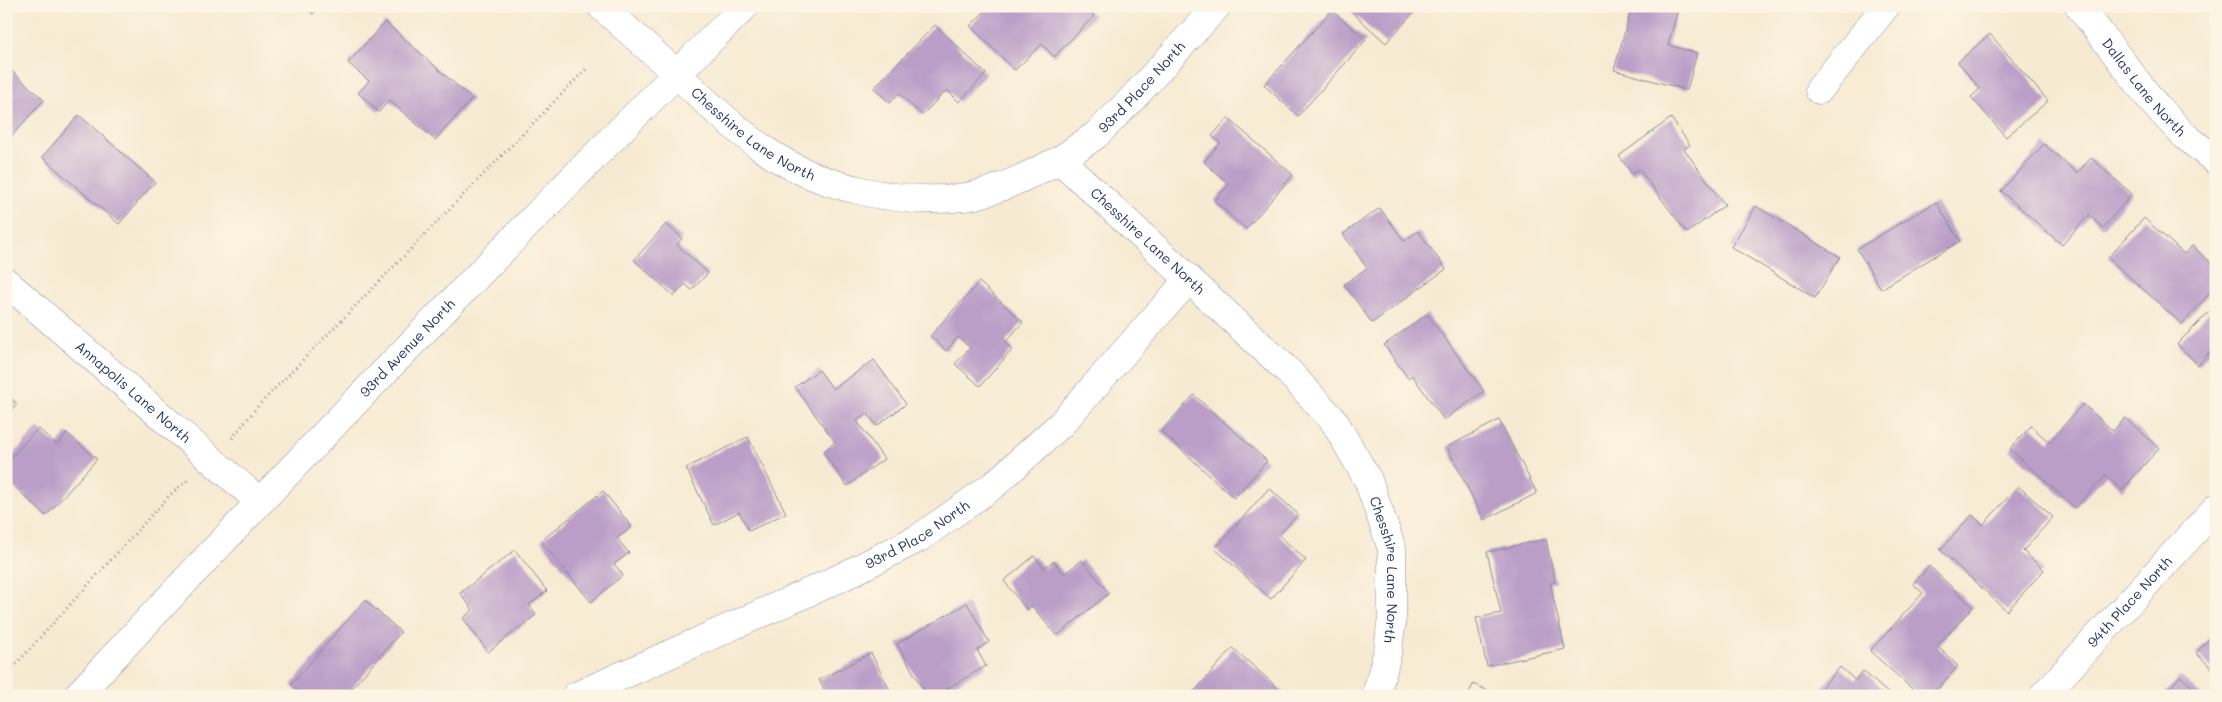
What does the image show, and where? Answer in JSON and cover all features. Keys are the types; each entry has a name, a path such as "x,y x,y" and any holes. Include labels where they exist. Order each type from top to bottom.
{"street":[{"name":"Chesshire Lane North","path":"601,6 722,116 765,151 802,171 843,186 888,196 927,200 966,197 1007,185 1060,160 1286,369 1334,421 1368,480 1392,550 1392,617 1388,650 1376,696"},
{"name":"93rd Avenue North","path":"77,696 259,501 505,246 745,6"},
{"name":"93rd Place North","path":"1060,160 1102,129 1217,6"},
{"path":"1819,90 1886,6"},
{"name":"Dallas Lane North","path":"2079,6 2154,105 2184,135 2216,162"},
{"name":"93rd Place North","path":"576,696 838,579 919,538 994,485 1061,424 1189,279"},
{"name":"Annapolis Lane North","path":"6,282 259,501"},
{"name":"94th Place North","path":"2043,696 2216,508"}],"path":[{"path":"6,675 170,495 213,460 258,406 588,67"}],"building":[{"path":"304,6 320,6 313,14"},
{"path":"990,6 1084,6 1094,16 1054,57 1042,44 1015,70 970,26"},
{"path":"1345,6 1427,6 1421,13 1417,9 1386,43"},
{"path":"1632,6 1679,6 1668,45 1697,53 1687,90 1614,70"},
{"path":"1332,10 1366,40 1298,116 1264,85"},
{"path":"385,22 472,99 435,140 389,100 379,112 358,93 369,81 348,63"},
{"path":"935,25 986,74 959,102 947,90 922,115 899,93 890,103 874,88"},
{"path":"1990,34 2048,101 2006,137 1971,97 1980,89 1958,62"},
{"path":"6,66 44,100 7,141 6,140"},
{"path":"79,115 155,182 119,224 42,157"},
{"path":"1228,118 1293,175 1246,229 1214,201 1229,184 1204,162 1220,143 1212,136"},
{"path":"1671,118 1690,145 1684,149 1725,205 1687,233 1639,169 1632,174 1619,156"},
{"path":"2044,144 2077,173 2091,158 2132,194 2103,228 2089,215 2062,245 2001,191"},
{"path":"1936,202 1960,241 1881,289 1857,249"},
{"path":"1756,206 1840,257 1815,298 1731,247"},
{"path":"1380,208 1404,241 1418,231 1446,269 1372,323 1344,284 1367,268 1343,234"},
{"path":"2144,218 2184,254 2192,246 2216,267 2216,286 2182,324 2108,258"},
{"path":"666,224 682,238 677,245 708,273 692,290 685,284 674,296 634,260"},
{"path":"979,282 1023,322 1006,342 1013,349 980,386 955,364 970,348 958,337 946,351 930,336"},
{"path":"2216,305 2216,359 2209,353 2198,365 2177,344"},
{"path":"1427,314 1484,391 1444,420 1412,375 1408,378 1384,345"},
{"path":"874,360 906,404 877,426 867,413 857,421 884,459 847,486 823,452 835,442 795,387 819,370 833,389"},
{"path":"6,393 17,404 6,415"},
{"path":"1194,395 1267,461 1234,498 1161,431"},
{"path":"2083,404 2113,431 2125,418 2159,448 2122,490 2106,475 2075,508 2010,449 2031,426 2049,442"},
{"path":"1499,420 1537,493 1484,520 1447,447"},
{"path":"38,428 57,445 67,433 97,459 46,516 6,479 6,463"},
{"path":"748,437 786,513 749,531 739,512 714,525 686,468"},
{"path":"2018,486 2053,517 2023,551 2044,570 2007,611 1940,550 1972,515 1983,525"},
{"path":"1269,488 1298,514 1279,535 1306,560 1271,599 1215,549"},
{"path":"603,491 632,527 617,538 629,553 614,564 623,575 591,602 541,541"},
{"path":"1546,539 1555,582 1550,583 1565,649 1487,666 1476,618 1501,613 1487,552"},
{"path":"515,550 547,591 529,605 536,615 488,652 463,618 473,610 460,593"},
{"path":"1034,556 1044,568 1054,561 1064,574 1082,560 1109,593 1057,636 1032,606 1027,610 1004,581"},
{"path":"1929,566 1973,607 1937,646 1958,666 1931,696 1920,696 1870,651 1923,593 1913,584"},
{"path":"365,600 401,632 345,696 304,696 291,685"},
{"path":"967,603 989,642 977,650 986,666 934,696 927,696 897,644"},
{"path":"2216,631 2216,672 2196,653"},
{"path":"1233,648 1287,696 1190,696"},
{"path":"871,653 890,690 878,696 828,696 819,680"},
{"path":"1840,667 1855,680 1863,671 1891,696 1814,696"},
{"path":"2180,676 2202,696 2163,696"},
{"path":"1473,684 1500,696 1468,696"}]}
